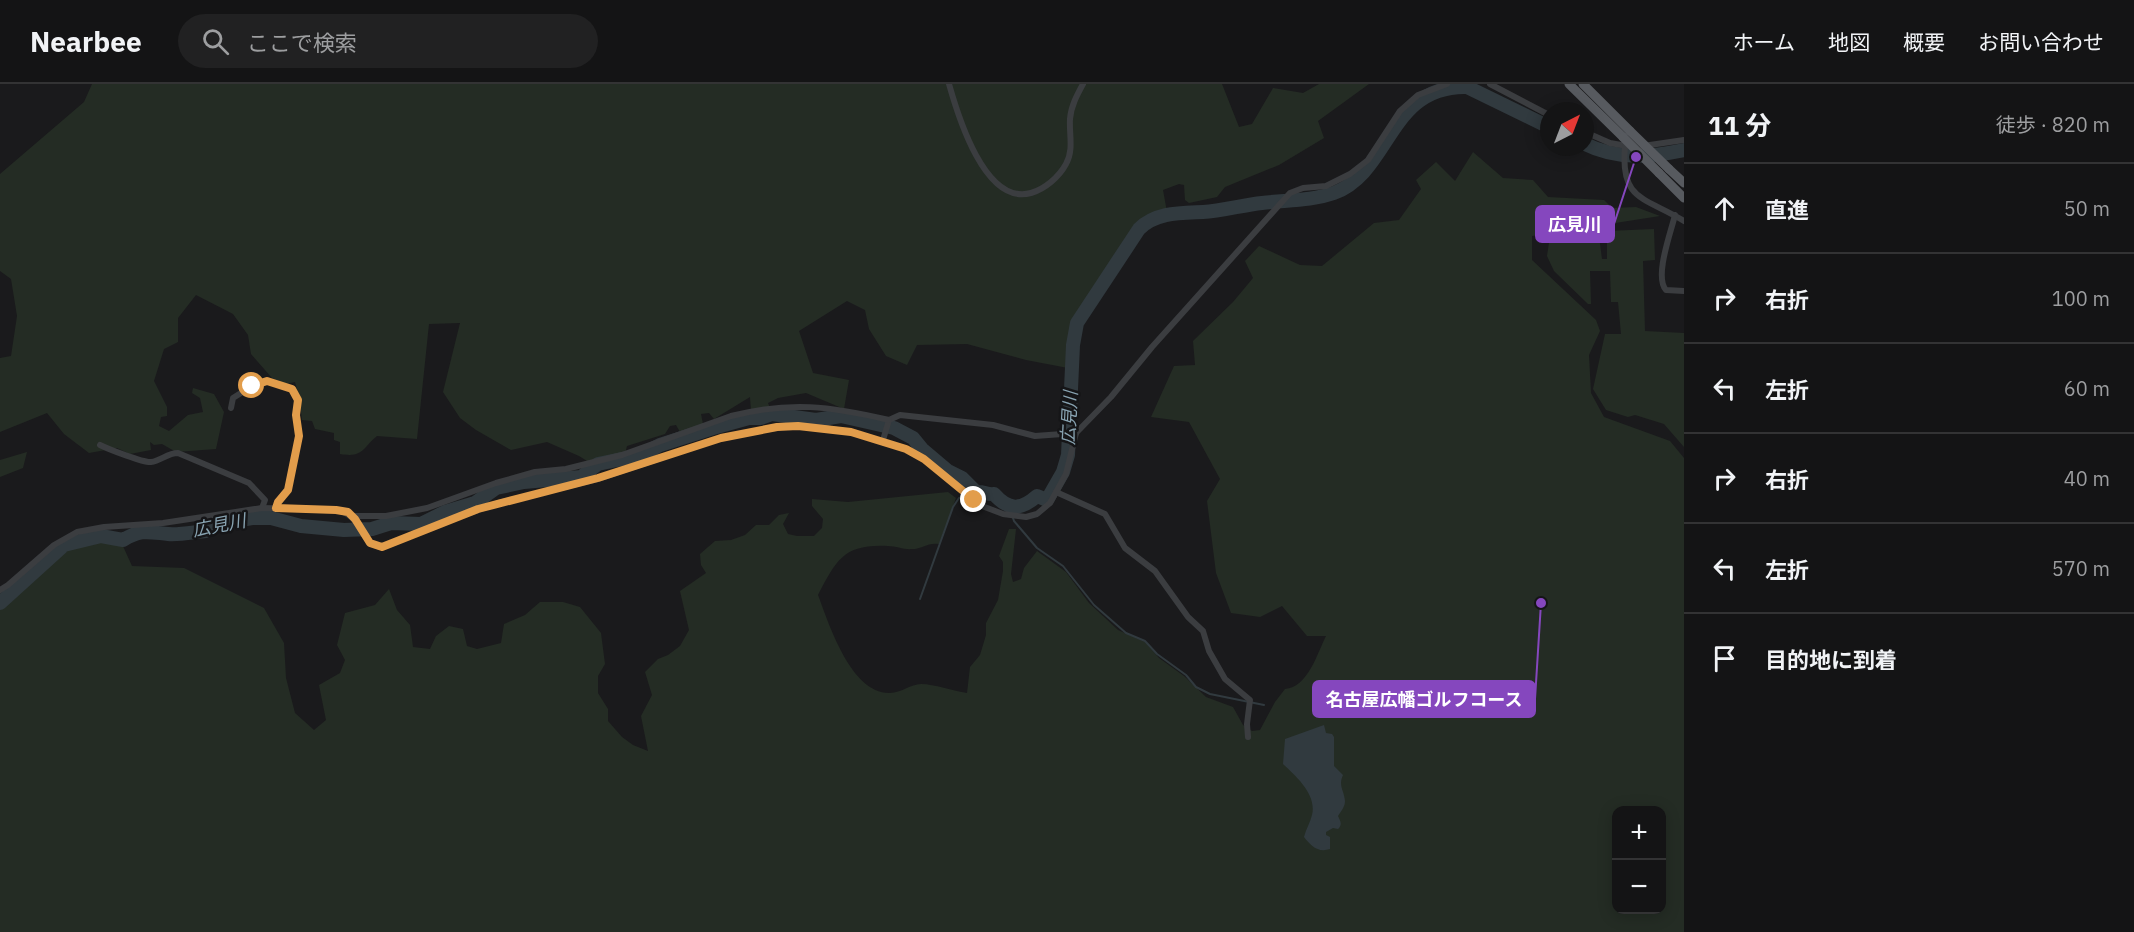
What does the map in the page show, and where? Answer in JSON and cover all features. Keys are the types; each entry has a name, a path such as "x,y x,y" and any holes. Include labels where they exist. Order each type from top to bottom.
{"main road":[{"path":"1569,84 1684,198"},
{"path":"1583,84 1626,141 1669,169 1684,183"}],"street":[{"path":"949,84 965,131 976,154 991,175 1008,191 1026,194 1037,191 1049,183 1060,174 1066,165 1071,149 1071,111 1083,84"},
{"path":"0,590 54,545 77,532 104,527 163,523 262,508 336,510 348,512 374,545 387,546 478,509 598,478 721,438 745,432 798,426 883,439 924,459 982,506 1003,514 1026,517 1037,514 1050,503 1056,492 1070,460 1074,434 1111,397 1152,347 1290,194 1303,188 1326,186 1350,174 1368,160 1400,111 1418,94 1447,84"},
{"path":"1490,84 1540,110"},
{"path":"1594,134 1659,145 1684,140"},
{"path":"1626,141 1623,167 1630,188 1641,198 1684,220"},
{"path":"1675,215 1662,267 1662,280 1666,290 1684,291"},
{"path":"231,408 233,398 260,382 267,381 292,389 296,393 299,436 288,490 276,508"},
{"path":"354,518 406,513 535,472 566,469 622,455 730,416 749,412 798,406 822,407 889,422"},
{"path":"883,439 889,422 900,415 993,425 1035,436 1074,434"},
{"path":"100,445 144,462 155,461 172,453 178,453 249,483 265,500 262,508"},
{"path":"1056,492 1105,514 1125,548 1155,571 1188,617 1203,631 1209,651 1225,679 1250,702 1246,724 1248,737"}],"shaded area":[{"path":"92,84 1222,84 1239,127 1252,124 1273,88 1303,93 1319,84 1369,84 1318,121 1324,138 1279,165 1225,187 1217,197 1189,203 1185,200 1184,185 1179,184 1163,190 1167,212 1147,218 1138,227 1076,320 1071,335 1068,368 1026,360 967,344 917,345 907,365 886,356 869,329 865,310 847,301 799,331 813,373 849,380 844,409 806,393 778,398 768,403 770,408 751,410 750,397 714,419 709,413 701,414 703,424 680,432 676,425 670,426 665,434 627,446 622,466 600,469 579,456 547,442 511,450 460,418 443,392 460,323 429,324 417,439 377,436 362,451 354,455 340,454 340,442 334,440 334,433 315,429 312,421 302,420 295,382 286,384 272,378 251,354 248,335 233,314 196,295 178,318 178,342 164,349 154,381 167,407 167,416 161,417 159,426 169,431 188,415 203,412 200,398 192,393 193,388 214,394 224,412 216,449 176,452 162,444 154,445 150,442 151,450 130,454 117,448 89,453 64,434 47,413 0,432 0,358 11,356 17,316 11,279 0,271 0,174 84,102"},
{"path":"1473,152 1503,178 1533,180 1548,197 1604,200 1612,208 1636,207 1660,216 1532,236 1532,260 1596,320 1600,331 1589,355 1591,393 1604,417 1670,441 1684,458 1684,932 0,932 0,607 64,550 98,540 122,544 132,566 184,568 264,608 284,643 286,678 295,713 314,730 326,720 319,685 340,673 345,660 337,645 345,613 375,605 389,589 397,610 410,625 413,647 430,649 436,636 449,626 463,629 467,646 477,649 501,643 504,624 525,615 540,602 563,602 580,607 601,633 605,664 598,676 598,693 608,709 608,721 622,737 633,745 648,751 641,716 652,695 645,672 658,659 680,646 689,630 680,591 706,573 701,565 700,554 715,541 731,540 745,535 756,525 769,525 779,515 789,513 783,524 788,534 814,536 822,528 823,519 812,506 812,499 848,502 948,492 956,498 939,544 909,549 873,546 852,551 837,563 818,595 835,639 853,670 864,682 876,690 890,693 921,684 967,693 970,667 980,655 986,635 986,623 998,600 1003,571 1003,562 999,556 1009,529 1016,529 1011,574 1013,582 1021,579 1024,568 1037,551 1066,572 1089,603 1118,630 1145,642 1159,658 1184,676 1206,697 1233,707 1243,725 1252,731 1260,730 1285,689 1293,687 1306,676 1326,636 1307,636 1282,606 1260,617 1231,613 1216,573 1207,501 1220,479 1189,422 1151,417 1174,366 1195,365 1193,341 1233,302 1253,278 1245,261 1259,246 1300,265 1322,266 1374,223 1399,220 1421,189 1416,180 1436,162 1455,181"},
{"path":"1654,229 1655,260 1643,261 1645,331 1684,333 1684,447 1664,424 1635,415 1628,417 1606,410 1593,389 1605,334 1621,334 1618,302 1611,302 1610,271 1590,271 1591,304 1588,304 1554,271 1547,256 1549,243 1599,236 1602,259 1607,259 1607,231"},
{"path":"27,452 23,468 0,477 0,460"},
{"path":"1324,725 1326,733 1334,737 1334,766 1343,775 1341,785 1345,801 1338,816 1341,822 1340,827 1326,832 1326,835 1330,837 1330,849 1322,850 1312,846 1304,837 1312,815 1312,800 1305,787 1283,764 1285,739"}],"waterway":[{"name":"広見川","path":"0,603 64,545 101,536 123,540 145,532 182,534 206,531 212,525 252,518 271,518 301,526 344,530 372,529 391,523 421,524 445,512 475,503 496,488 524,482 581,477 598,464 641,455 660,445 713,428 772,414 816,420 841,416 894,428 913,438 922,449 948,471 962,478 976,492 994,494 999,500 1015,507 1026,504 1037,496 1047,500 1063,472 1068,455 1073,345 1077,323 1139,229 1146,223 1161,216 1307,199 1334,193 1353,182 1368,167 1405,114 1421,100 1441,90 1467,87 1540,123"},
{"name":"広見川","path":"1594,148 1609,153 1634,156 1684,150"},
{"path":"920,599 953,507 959,498 966,497"},
{"path":"1009,506 1014,521 1037,548 1063,566 1094,605 1126,633 1145,641 1157,654 1186,675 1196,687 1210,694 1264,705"}],"place":[{"name":"広見川","path":"1636,157"},
{"name":"名古屋広幡ゴルフコース","path":"1541,603"}],"route":[{"path":"252,386 267,381 292,389 298,400 296,415 299,436 294,467 287,494 278,502 276,508 348,512 368,540 378,547 387,546 428,528 498,503 598,478 721,438 787,426 811,426 851,432 883,440 906,449 924,459 974,500"}]}
